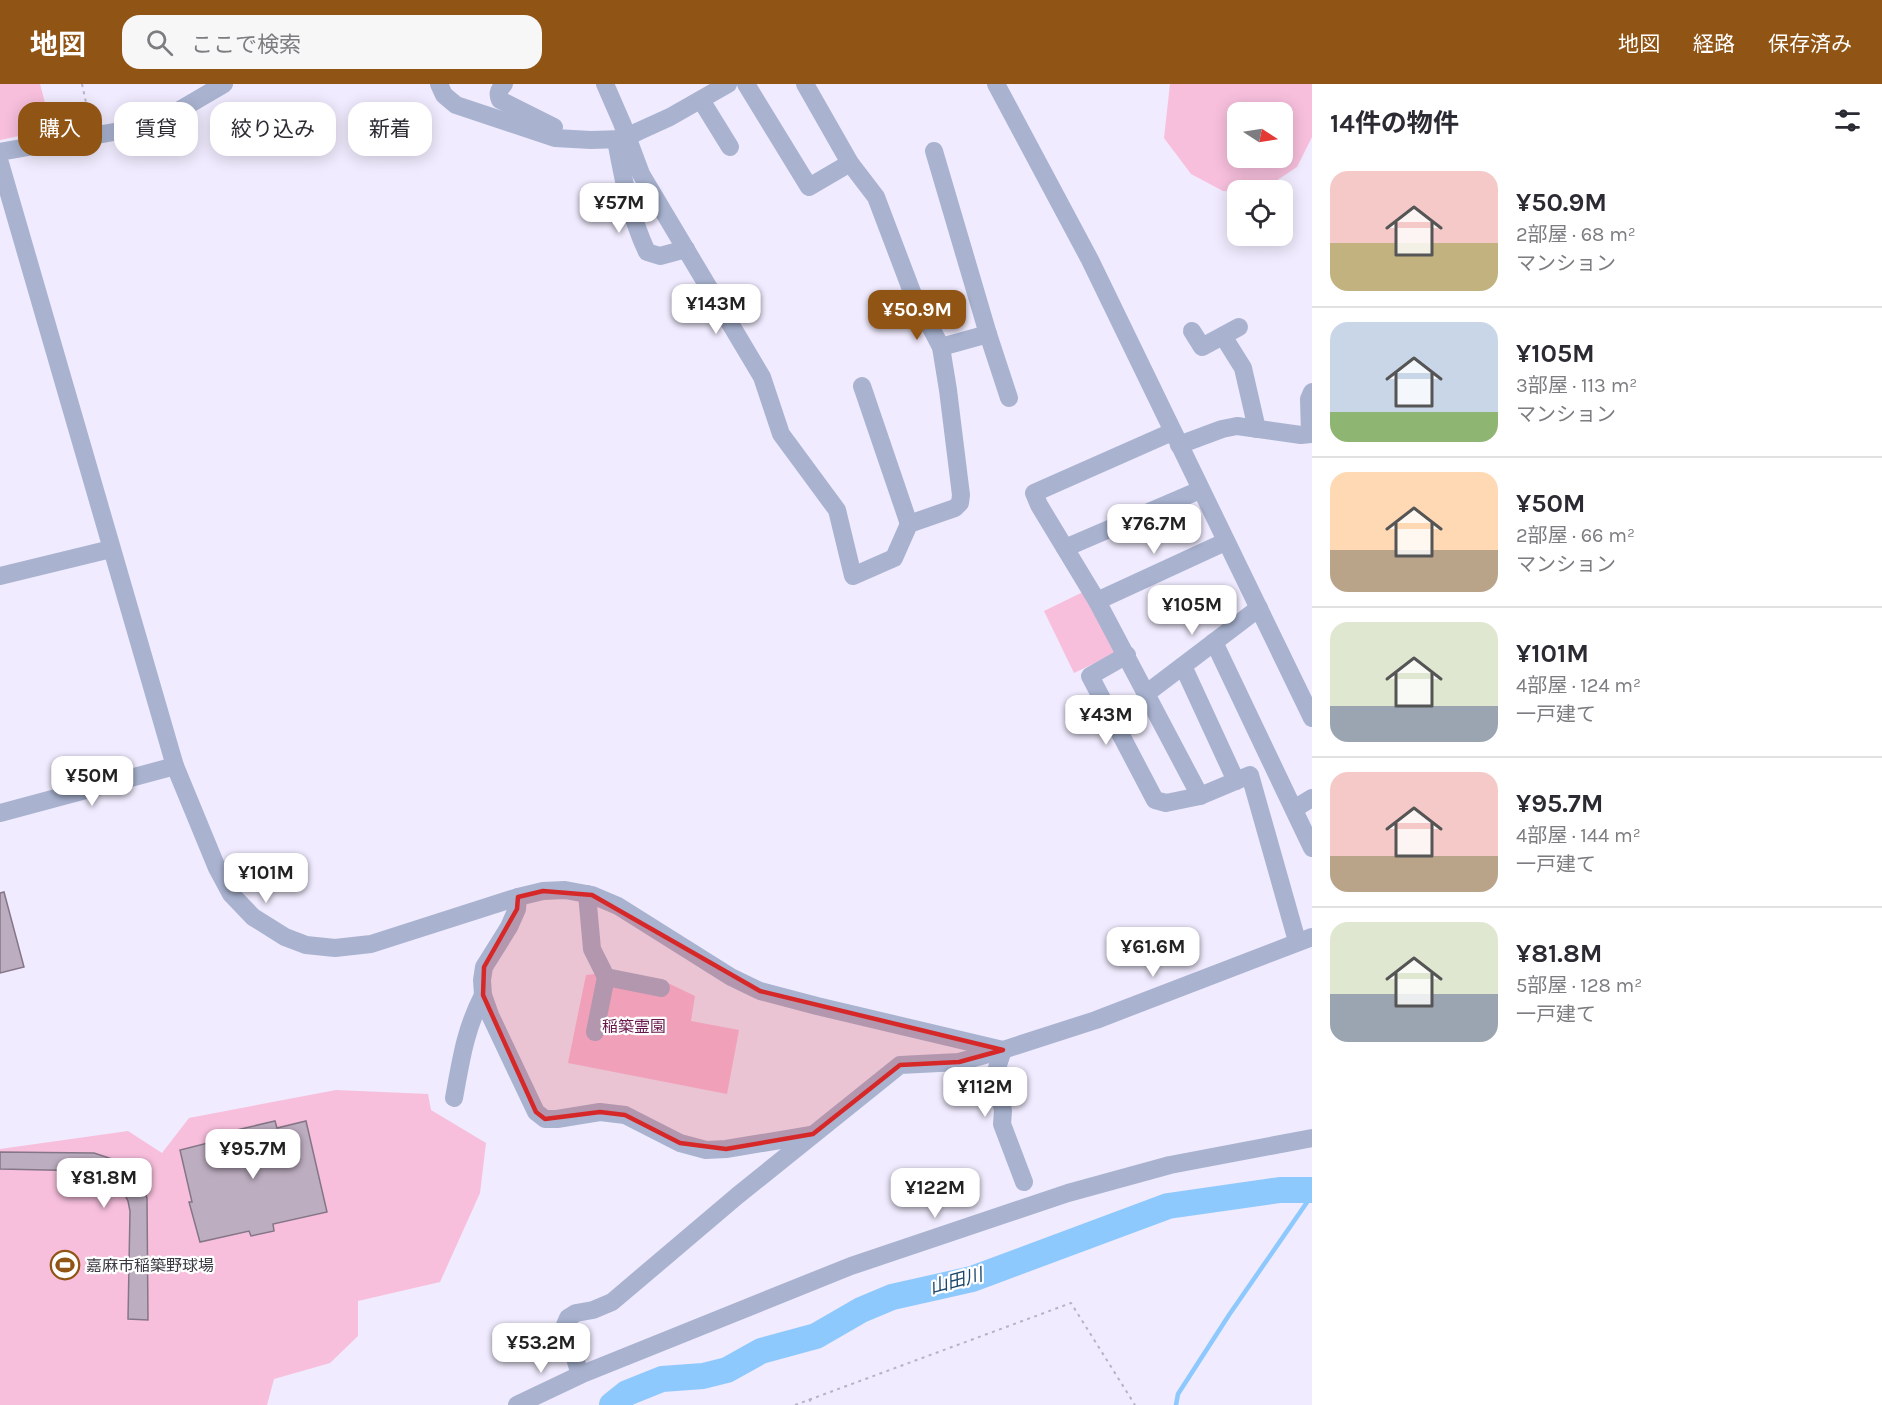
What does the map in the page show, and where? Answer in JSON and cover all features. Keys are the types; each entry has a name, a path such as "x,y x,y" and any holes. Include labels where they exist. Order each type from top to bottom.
{"street":[{"path":"102,134 154,125 224,84"},
{"path":"439,84 444,95 456,105 555,138 583,140 625,137 670,117 728,84"},
{"path":"504,84 499,90 500,100 583,140"},
{"path":"604,84 622,123 641,174 762,377 781,434 837,510 853,576 894,558 909,524 862,386"},
{"path":"746,84 809,188 850,163"},
{"path":"805,84 850,163 876,197 912,292 940,347 961,495 960,503 955,508 909,524"},
{"path":"996,84 1090,260 1312,718"},
{"path":"701,100 730,147"},
{"path":"625,137 624,185 636,230 647,252 660,256 686,249"},
{"path":"0,152 18,149"},
{"path":"934,151 1009,398"},
{"path":"0,163 175,766 217,868 231,894 254,917 285,937 306,945 335,948 371,944 518,897 543,891 565,890 587,894 618,906 731,977 760,991 1004,1050"},
{"path":"1192,331 1202,347 1231,332 1243,368 1257,429"},
{"path":"940,347 988,334"},
{"path":"1200,796 1127,655 1034,493 1176,439 1222,429 1238,426 1302,435 1311,434 1309,399 1312,392"},
{"path":"1065,548 1200,490"},
{"path":"1097,601 1225,542"},
{"path":"0,576 111,549"},
{"path":"1147,693 1259,608"},
{"path":"1214,642 1312,848"},
{"path":"1127,655 1090,676 1155,800 1166,803 1200,796 1272,764"},
{"path":"580,1375 566,1334 565,1325 568,1318 612,1302 813,1134 900,1065 959,1062 1004,1050 1096,1020 1305,939 1243,778 1183,666"},
{"path":"0,813 175,766"},
{"path":"1294,809 1312,798"},
{"path":"587,894 592,949 606,977 595,1032"},
{"path":"518,897 517,909 509,927 484,967 483,995 490,1015 536,1112 545,1119 600,1112 625,1115 680,1143 706,1150 726,1149 813,1134"},
{"path":"606,977 661,988"},
{"path":"454,1098 465,1038 471,1019 483,995"},
{"path":"1004,1050 996,1071 1003,1111 1002,1124 1024,1182"},
{"path":"517,1405 580,1375 851,1266 1068,1193 1170,1165 1312,1138"}],"path":[{"path":"82,84 86,102"},
{"path":"795,1405 1071,1303 1135,1405"},
{"path":"809,1399 813,1405"}],"highlighted area":[{"path":"543,891 592,895 760,991 1003,1050 959,1062 900,1065 813,1134 726,1149 680,1143 625,1115 600,1112 545,1119 536,1112 483,995 484,967 517,909 518,897"}],"green space":[{"path":"0,84 40,84 45,102 18,102 18,136 0,140"},
{"path":"1170,84 1312,84 1312,137 1297,167 1277,180 1227,180 1227,191 1191,174 1164,138"},
{"path":"1083,592 1116,653 1074,673 1044,611"},
{"name":"稲築霊園","path":"611,972 670,984 695,996 691,1021 739,1030 727,1094 568,1063 586,975"},
{"path":"336,1090 428,1094 431,1110 486,1143 480,1193 440,1282 358,1301 358,1336 330,1363 274,1379 267,1405 0,1405 0,1149 128,1131 162,1153 189,1118"}],"building":[{"path":"4,892 24,967 0,973 0,893"},
{"path":"275,1121 277,1128 306,1121 327,1212 273,1224 274,1231 251,1236 249,1231 200,1242 189,1202 192,1202 180,1150 220,1140 219,1134"},
{"path":"0,1152 94,1153 121,1162 133,1173 143,1186 147,1198 148,1320 128,1319 130,1211 128,1201 118,1182 108,1175 93,1171 0,1169"}],"waterway":[{"name":"山田川","path":"612,1405 627,1393 662,1379 703,1376 727,1370 761,1351 816,1336 861,1310 892,1297 972,1279 1168,1206 1280,1190 1312,1190"},
{"path":"1176,1405 1178,1394 1229,1315 1312,1195"}],"place":[{"name":"嘉麻市稲築野球場","path":"65,1265"}]}
